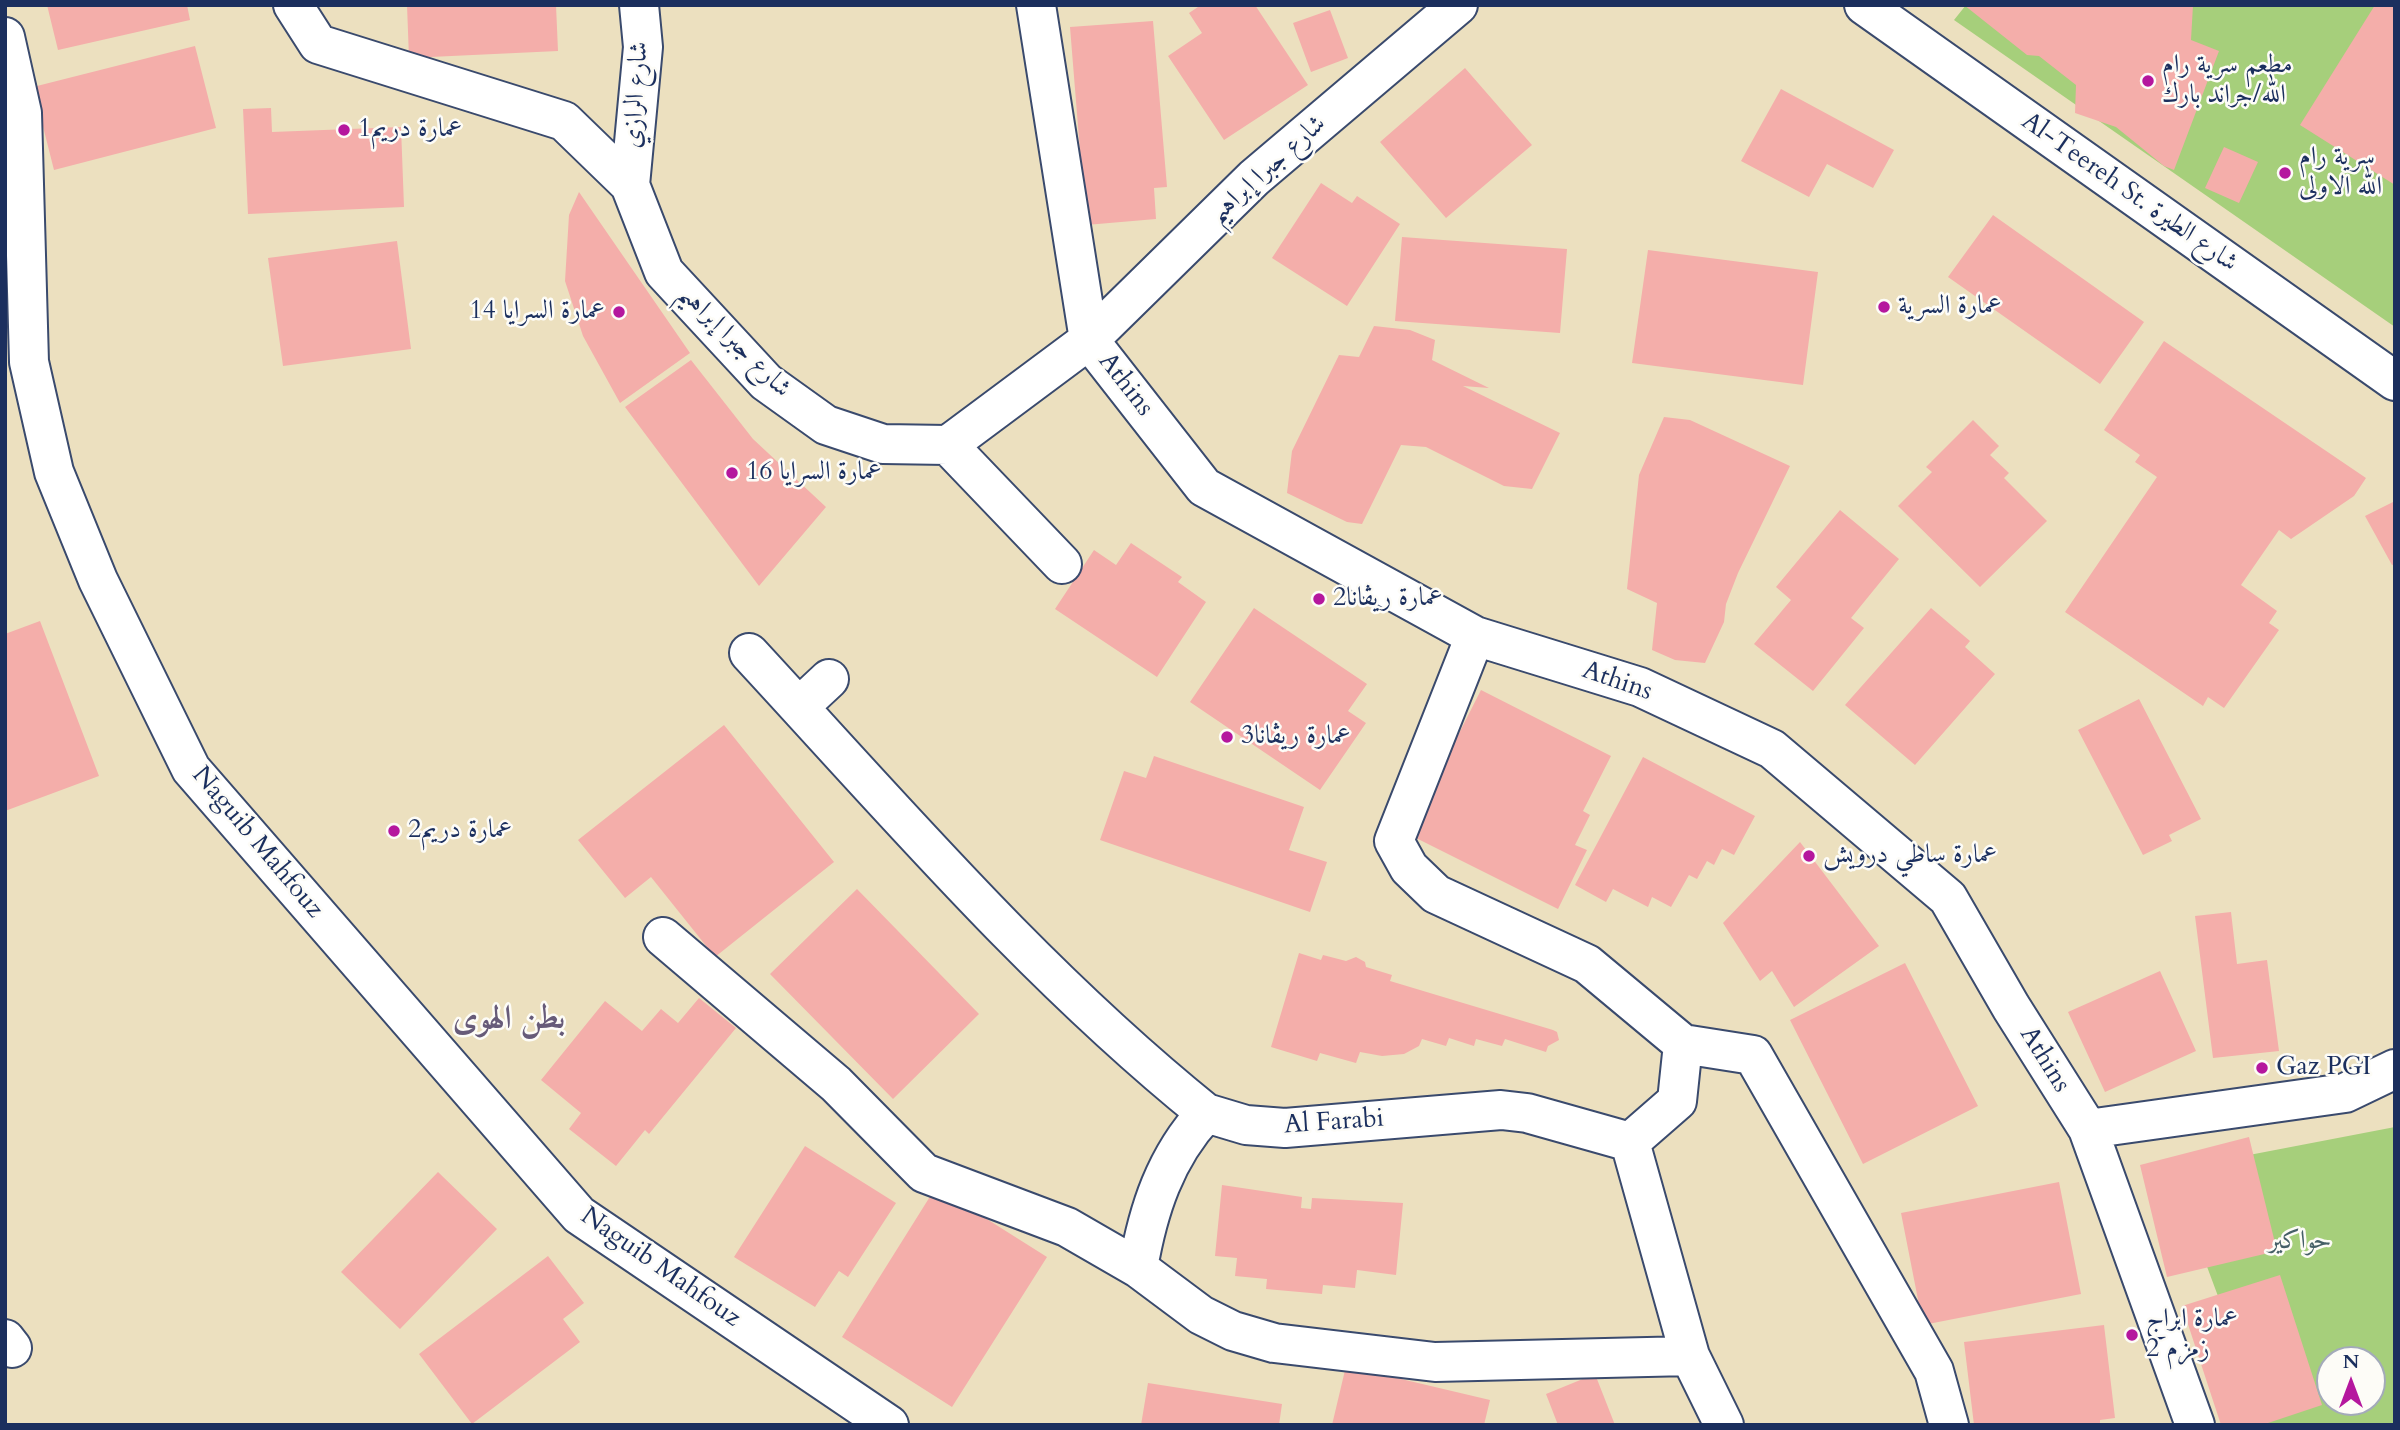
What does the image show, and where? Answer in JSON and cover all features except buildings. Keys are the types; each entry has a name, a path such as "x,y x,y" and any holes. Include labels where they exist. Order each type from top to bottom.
{"street":[{"name":"شارع جبرا إبراهيم","path":"293,5 318,44 564,121 631,185 664,272 766,382 826,425 883,444 948,445 1089,340 1254,178 1458,5"},
{"name":"شارع الرازي","path":"631,185 643,47 639,5"},
{"name":"Athins","path":"1036,5 1089,340 1204,487 1475,636 1640,687 1772,749 1948,898 2011,1007 2088,1129 2195,1425"},
{"name":"Al-Teereh St. شارع الطيرة","path":"1864,5 2395,381"},
{"name":"Naguib Mahfouz","path":"5,37 22,113 29,362 54,472 98,580 191,769 579,1215 889,1425"},
{"path":"948,445 1062,564"},
{"path":"1475,636 1394,841 1409,868 1436,894 1587,964 1683,1044 1753,1055 1934,1371 1949,1425"},
{"path":"748,653 1020,947 1143,1062 1206,1113 1164,1174 1144,1234 1139,1268"},
{"path":"799,707 829,679"},
{"path":"663,937 836,1084 924,1173 1067,1227 1139,1268 1201,1315 1233,1331 1274,1343 1434,1362 1690,1356"},
{"path":"1683,1044 1677,1101 1630,1142 1690,1356 1724,1425"},
{"path":"2088,1129 2345,1093 2395,1069"},
{"name":"Al Farabi","path":"1206,1113 1246,1125 1285,1128 1501,1110 1537,1115 1630,1142"}],"green space":[{"name":"سرية رام الله الاولى","path":"1966,5 2395,5 2395,327 1954,20"},
{"name":"حواكير","path":"2395,1127 2395,1425 2266,1425 2171,1170"}],"place":[{"name":"مطعم سرية رام الله/جراند بارك","path":"2148,81"},
{"name":"عمارة دريم1","path":"344,130"},
{"name":"سرية رام الله الاولى","path":"2285,173"},
{"name":"عمارة السرية","path":"1884,307"},
{"name":"عمارة السرايا 14","path":"619,312"},
{"name":"عمارة السرايا 16","path":"732,473"},
{"name":"عمارة ريڤانا2","path":"1319,599"},
{"name":"عمارة ريڤانا3","path":"1227,737"},
{"name":"عمارة دريم2","path":"394,831"},
{"name":"عمارة ساطي درويش","path":"1809,856"},
{"name":"Gaz PGI","path":"2262,1068"},
{"name":"عمارة ابراج زمزم 2","path":"2132,1335"}],"district":[{"name":"بطن الهوى","path":"509,1020"}]}
